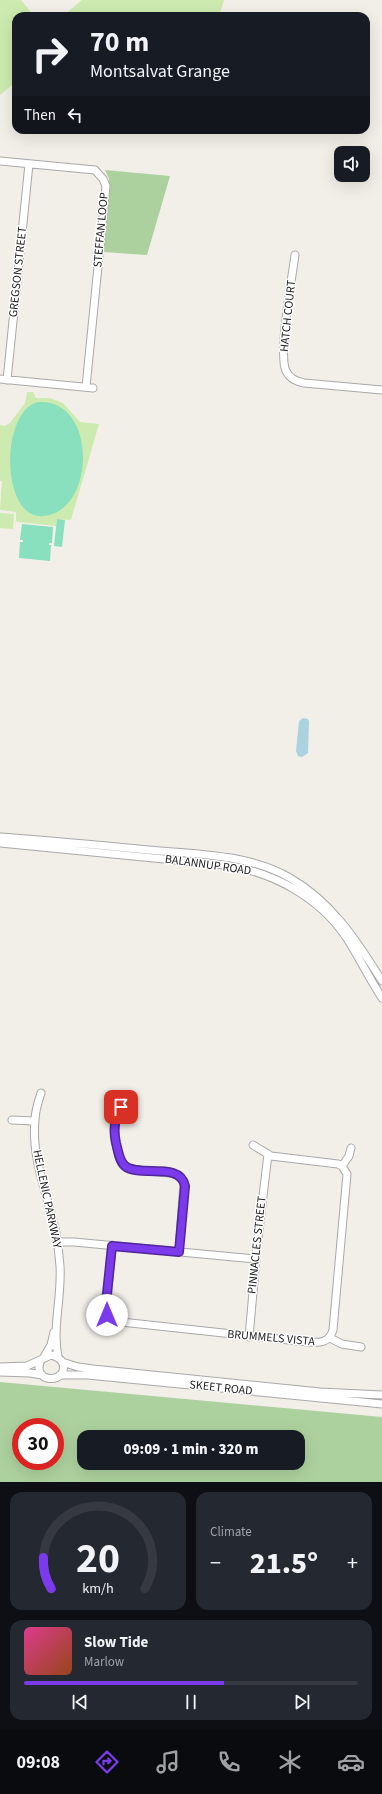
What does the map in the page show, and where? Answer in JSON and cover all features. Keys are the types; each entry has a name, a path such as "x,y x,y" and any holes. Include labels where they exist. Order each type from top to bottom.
{"street":[{"name":"STEFFAN LOOP","path":"0,161 95,170 103,179 106,186 90,388 3,380"},
{"name":"GREGSON STREET","path":"3,380 30,164"},
{"name":"HATCH COURT","path":"295,255 283,352 286,371 296,381 304,383 382,390"},
{"name":"BALANNUP ROAD","path":"0,836 185,857 250,870 277,879 306,896 325,912 345,936 382,998"},
{"name":"BALANNUP ROAD","path":"0,843 244,861 276,870 291,878 313,894 335,913 352,934 382,981"},
{"name":"HELLENIC PARKWAY","path":"41,1094 36,1108 34,1121 36,1148 38,1163 57,1242 60,1281 55,1330 51,1345 42,1359"},
{"path":"121,1107 114,1121 115,1138 122,1162 125,1166 133,1169 175,1174 184,1182 179,1252"},
{"path":"12,1120 34,1121"},
{"path":"253,1145 268,1154 334,1163 342,1166 351,1148"},
{"name":"PINNACLES STREET","path":"249,1336 255,1259 268,1154"},
{"name":"BRUMMELS VISTA","path":"112,1246 106,1311 112,1322 320,1343 330,1338 333,1330 347,1179 347,1174 342,1166"},
{"path":"57,1242 74,1242 255,1259"},
{"name":"HELLENIC PARKWAY","path":"55,1330 60,1360"},
{"path":"330,1338 342,1344 361,1347"},
{"path":"0,1367 27,1366 51,1355 60,1360 63,1368 60,1375 53,1379 30,1373 0,1372"},
{"path":"42,1359 39,1368 42,1375"},
{"name":"SKEET ROAD","path":"60,1360 78,1367 108,1371 320,1392 382,1395"},
{"name":"SKEET ROAD","path":"60,1375 88,1375 382,1404"}],"green space":[{"path":"0,0 21,0 31,12 12,12 12,85 0,95"},
{"path":"82,0 224,0 220,12 68,12"},
{"path":"105,170 170,176 147,255 103,252 109,179"},
{"path":"27,392 33,392 36,398 50,398 63,403 80,422 99,424 71,520 57,519 56,526 18,522 16,521 16,512 0,510 2,481 0,481 0,425 5,426 10,423 25,403"},
{"path":"38,402 58,406 72,417 80,435 83,456 81,477 73,496 61,510 44,516 30,513 19,502 13,484 10,464 12,443 17,424 26,410"},
{"path":"0,513 14,514 13,529 0,528"},
{"path":"57,519 65,520 62,547 54,546"},
{"path":"22,524 53,527 52,543 49,543 49,545 51,545 50,561 19,558 20,542 23,542 23,540 20,540"},
{"path":"0,1382 382,1417 382,1482 0,1482"}],"water":[{"path":"303,718 308,719 309,722 308,753 302,757 298,756 296,751 299,721"}],"route":[{"path":"107,1315 106,1303 112,1246 179,1252 185,1186 182,1179 175,1174 133,1169 125,1166 120,1158 115,1138 114,1121 121,1107"}]}
